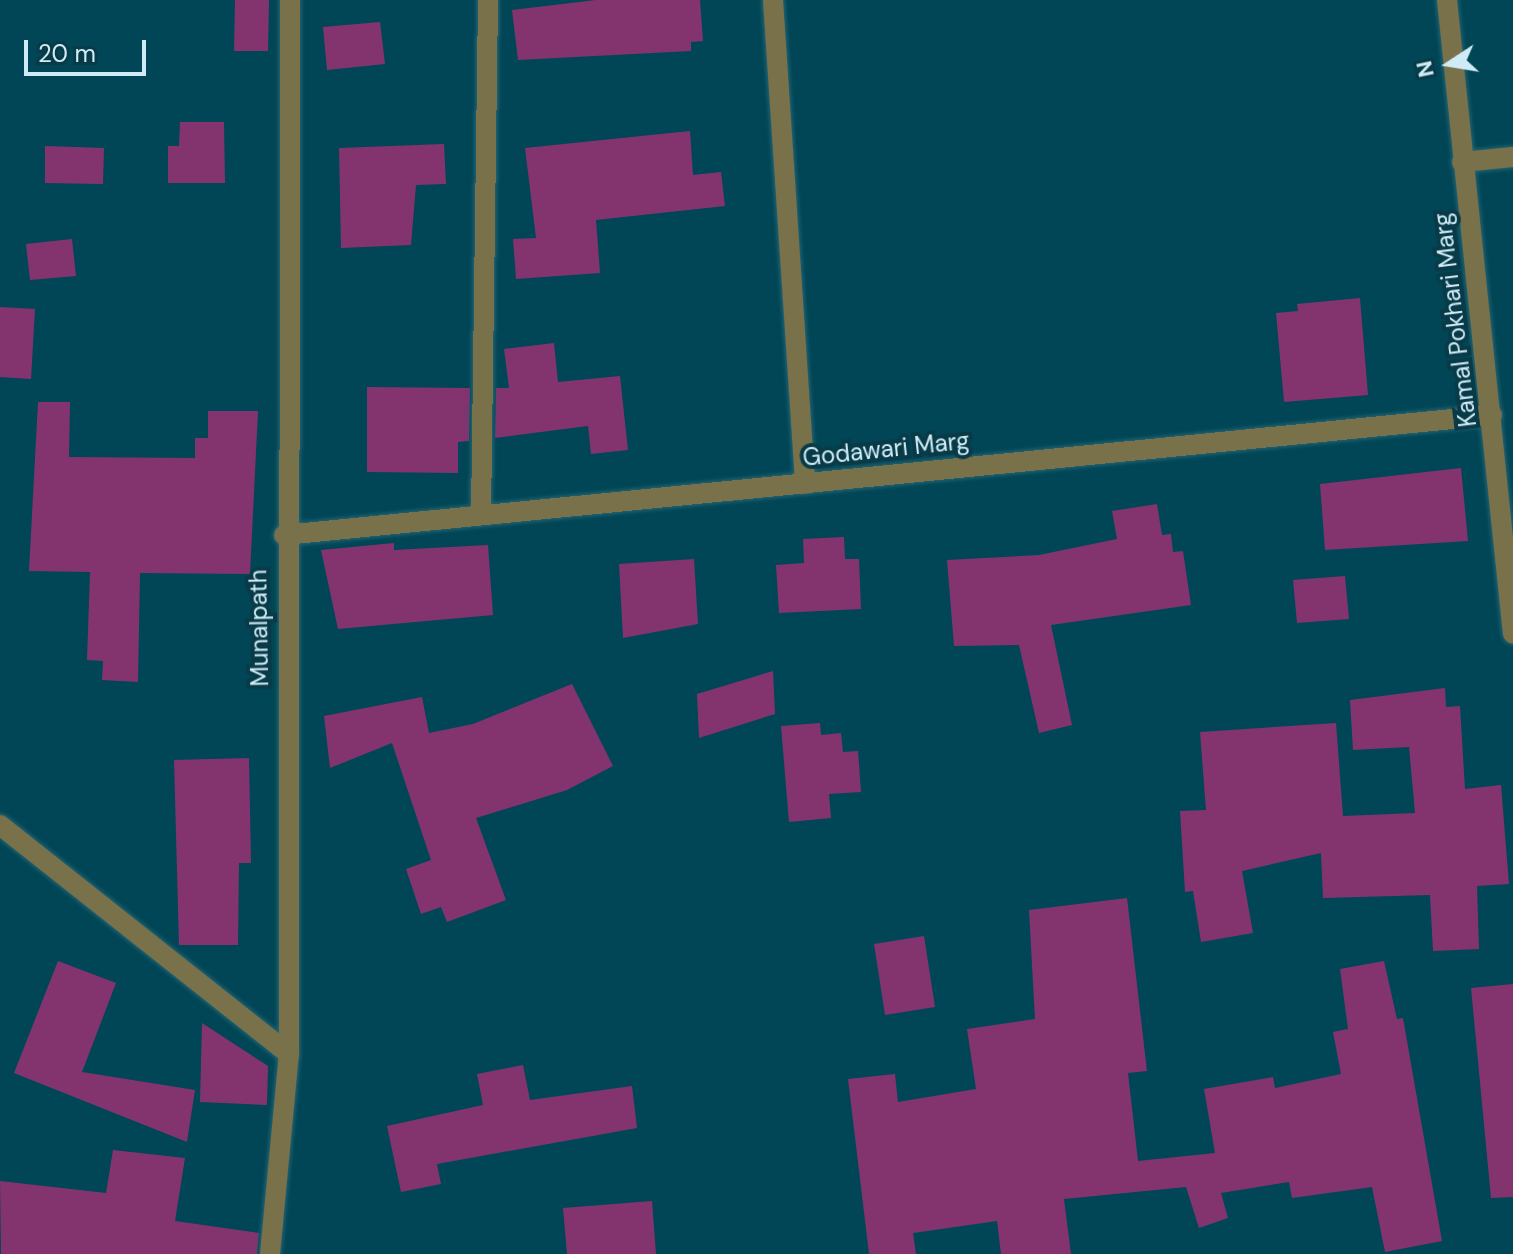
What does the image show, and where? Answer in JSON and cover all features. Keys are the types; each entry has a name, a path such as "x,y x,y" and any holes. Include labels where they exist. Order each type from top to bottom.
{"street":[{"name":"Munalpath","path":"270,1254 289,1054 284,535 290,0"},
{"path":"481,515 488,0"},
{"path":"773,0 805,484"},
{"name":"Kamal Pokhari Marg","path":"1447,0 1513,634"},
{"path":"1462,162 1513,157"},
{"name":"Godawari Marg","path":"284,535 1492,415"},
{"path":"0,825 289,1054"}],"building":[{"path":"235,0 269,0 268,51 234,51"},
{"path":"596,0 700,0 703,41 691,42 691,51 518,60 512,10"},
{"path":"380,22 385,64 327,70 323,27"},
{"path":"180,122 224,122 225,183 168,183 168,146 179,146"},
{"path":"690,131 693,175 721,172 725,206 596,220 600,273 516,279 513,239 536,238 525,148"},
{"path":"444,144 446,184 416,185 411,245 341,248 339,148"},
{"path":"45,146 104,148 103,184 45,183"},
{"path":"72,239 76,276 30,280 26,244"},
{"path":"1360,298 1368,395 1284,402 1276,313 1298,311 1297,304"},
{"path":"0,307 35,309 31,379 0,377"},
{"path":"554,343 558,382 620,376 628,450 591,454 588,426 495,438 496,388 509,388 504,349"},
{"path":"367,387 470,388 469,441 458,442 458,473 367,472"},
{"path":"38,402 70,402 69,457 195,458 195,438 208,438 208,411 258,411 250,574 140,573 138,682 102,680 103,661 87,660 90,572 29,571"},
{"path":"1461,468 1468,541 1325,550 1320,484"},
{"path":"1157,504 1162,535 1171,534 1173,552 1183,551 1191,605 1051,625 1072,725 1039,733 1019,645 954,646 947,560 1039,555 1117,539 1112,511"},
{"path":"844,537 845,559 859,559 861,609 779,613 776,565 804,563 803,539"},
{"path":"394,543 394,550 488,545 493,615 338,629 321,550"},
{"path":"694,559 698,624 623,638 619,564"},
{"path":"1345,576 1349,619 1297,623 1293,580"},
{"path":"773,671 775,714 699,738 697,694"},
{"path":"572,684 613,766 567,790 476,818 506,900 447,922 441,907 421,914 406,869 431,860 392,743 330,768 324,716 422,697 429,733 473,724"},
{"path":"1445,688 1446,707 1460,706 1465,789 1501,785 1509,884 1477,886 1479,949 1433,951 1430,895 1323,898 1321,853 1242,871 1253,933 1201,942 1193,891 1185,892 1180,811 1206,810 1200,732 1336,723 1343,816 1415,813 1409,747 1353,750 1350,700"},
{"path":"820,723 821,735 841,733 843,752 858,751 861,792 829,794 831,818 789,822 781,726"},
{"path":"249,758 251,863 239,863 238,945 179,945 174,760"},
{"path":"1127,898 1147,1071 1128,1073 1138,1161 1215,1153 1204,1089 1273,1077 1275,1088 1341,1074 1333,1032 1348,1029 1340,969 1384,961 1397,1019 1403,1018 1442,1241 1385,1252 1372,1187 1292,1198 1289,1182 1221,1193 1228,1218 1199,1228 1186,1187 1064,1199 1071,1254 1001,1254 997,1221 913,1233 916,1254 869,1254 848,1079 895,1074 898,1102 976,1089 967,1029 1035,1019 1029,910"},
{"path":"924,936 935,1007 885,1015 874,944"},
{"path":"58,961 116,983 82,1072 195,1090 187,1142 14,1073"},
{"path":"1513,984 1513,1197 1491,1198 1471,988"},
{"path":"202,1023 268,1066 267,1105 200,1102"},
{"path":"523,1065 530,1100 632,1086 637,1128 437,1164 441,1184 401,1192 387,1126 483,1105 477,1074"},
{"path":"113,1150 185,1158 175,1221 259,1233 257,1254 1,1254 0,1181 106,1193"},
{"path":"652,1201 656,1254 567,1254 563,1208"}]}
